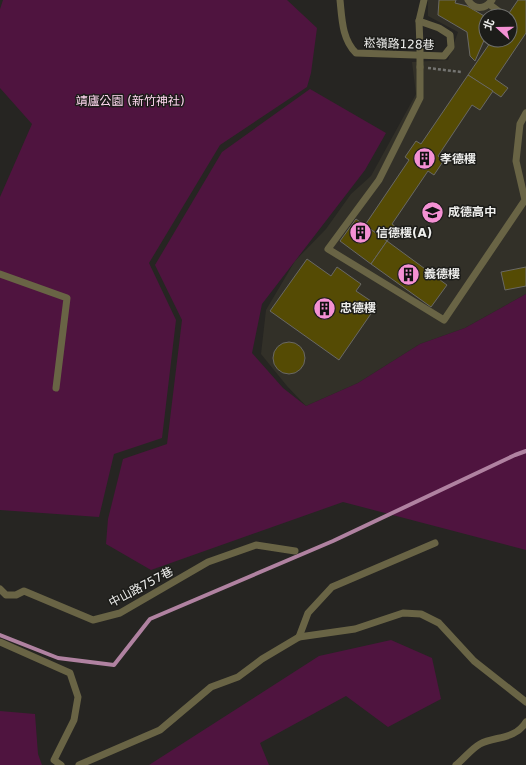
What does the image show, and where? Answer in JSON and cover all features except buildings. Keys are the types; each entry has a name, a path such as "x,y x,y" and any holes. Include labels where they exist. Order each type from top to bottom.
{"lane":[{"name":"崧嶺路128巷","path":"340,0 344,34 350,47 356,53 444,56 451,47 450,35 439,28 419,21 424,0"},
{"path":"468,0 471,5 476,7 485,7 490,2"},
{"path":"419,21 420,98 379,180 328,249 444,320 525,200 516,161 520,124 526,113"},
{"path":"0,274 67,298 56,388"},
{"path":"300,637 308,613 332,587 435,543"},
{"name":"中山路757巷","path":"0,589 6,595 16,595 24,591 94,620 120,613 208,562 256,545 296,551"},
{"path":"79,765 160,730 211,687 238,676 262,659 300,637 355,629 403,613 421,614 439,624 474,661 526,702"},
{"path":"0,642 70,673 78,697 74,720 54,760 61,765"},
{"path":"456,765 480,744 507,736 523,727 526,722"}],"path":[{"path":"420,67 461,72"}],"shaded area":[{"name":"成德高中","path":"428,0 526,0 526,294 465,328 420,344 358,383 306,406 287,386 261,354 266,310 295,261 326,229 351,194 371,176 416,94 412,62 448,60 458,32 428,16"}],"green space":[{"name":"靖廬公園 (新竹神社)","path":"3,0 287,0 317,28 311,73 307,87 220,145 149,263 176,320 162,438 114,454 99,517 0,510 0,197 32,124 0,88 0,9"},
{"path":"310,89 386,133 365,170 262,304 252,353 283,388 306,406 358,383 420,344 465,328 526,294 526,550 343,502 151,570 106,544 108,519 123,459 167,444 182,320 155,265 222,152"},
{"path":"391,640 432,658 441,699 388,727 346,696 260,743 269,765 149,765 319,656"},
{"path":"0,711 35,714 38,754 42,765 0,765"}],"waterway":[{"path":"0,635 58,658 114,665 150,619 333,541 526,451"}],"place":[{"name":"孝德樓","path":"425,159"},
{"name":"成德高中","path":"432,212"},
{"name":"信德樓(A)","path":"361,233"},
{"name":"義德樓","path":"409,274"},
{"name":"忠德樓","path":"324,308"}]}
